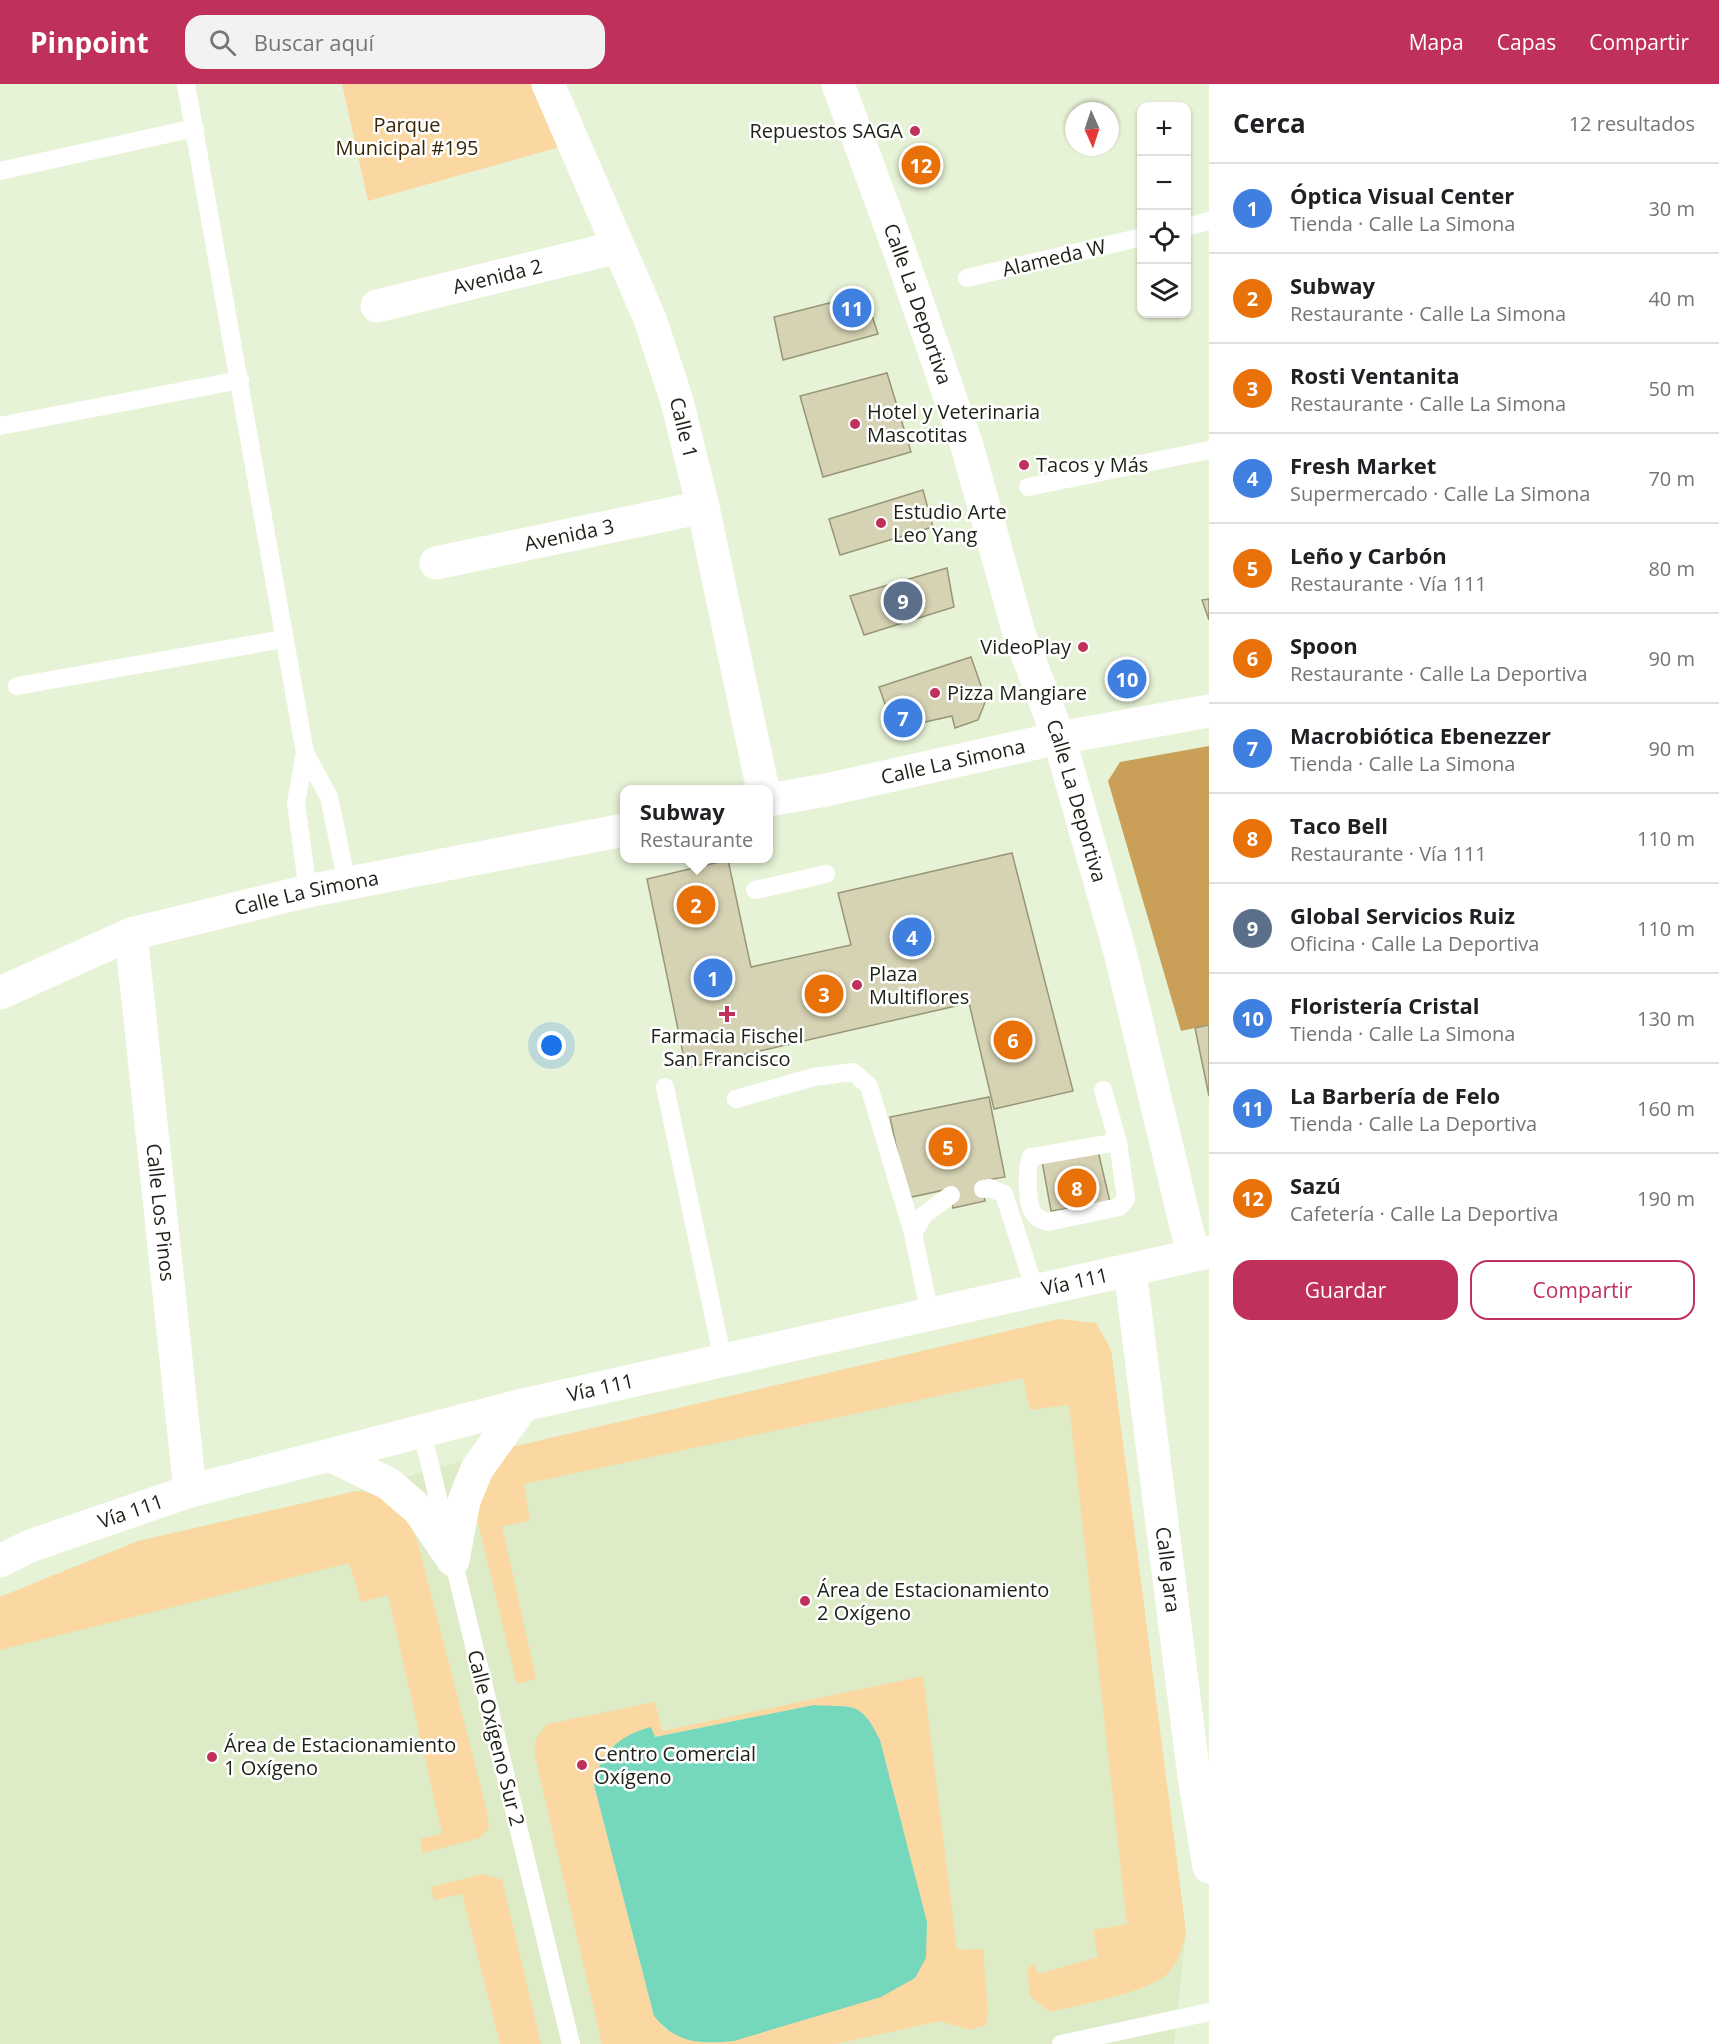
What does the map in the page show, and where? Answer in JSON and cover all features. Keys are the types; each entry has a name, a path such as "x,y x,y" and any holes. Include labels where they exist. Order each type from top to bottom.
{"street":[{"name":"Calle 1","path":"548,84 650,319 677,401 704,507 762,785"},
{"name":"Calle La Deportiva","path":"838,84 901,255 964,438 1019,633 1059,738 1120,952 1201,1253"},
{"name":"Avenida 2","path":"377,306 618,247"},
{"name":"Avenida 3","path":"436,563 704,507"},
{"name":"Calle La Simona","path":"773,799 826,790 1059,738 1209,711"},
{"name":"Calle La Simona","path":"0,993 131,934 308,891 620,831"},
{"name":"Calle Los Pinos","path":"131,934 190,1491"},
{"name":"Vía 111","path":"0,1561 30,1546 190,1491 523,1405 1201,1253"},
{"name":"Calle Jara","path":"1130,1270 1194,1776 1209,1867"},
{"path":"453,1560 464,1501 477,1469 523,1405"},
{"path":"332,1456 389,1484 419,1510 453,1560"}],"lane":[{"path":"186,84 305,753 329,797 347,883"},
{"path":"0,171 195,128"},
{"path":"1191,226 1209,221"},
{"name":"Alameda W","path":"967,278 1137,238"},
{"path":"0,426 240,380"},
{"path":"1028,487 1209,450"},
{"path":"17,686 283,639"},
{"path":"305,753 296,803 308,891"},
{"path":"755,890 826,874"},
{"path":"736,1099 814,1077 853,1072 869,1086 913,1233 930,1314"},
{"path":"665,1087 723,1360"},
{"path":"1103,1090 1118,1142 1126,1198 1119,1207 1048,1222 1039,1219 1032,1210 1027,1166 1031,1157 1118,1142"},
{"path":"982,1189 990,1188 1004,1194 1035,1290"},
{"path":"913,1233 925,1214 951,1195"},
{"name":"Calle Oxígeno Sur 2","path":"422,1432 571,2044"},
{"path":"1061,2044 1209,2012"}],"shaded area":[{"path":"1209,746 1209,1025 1181,1031 1108,781 1120,762"},
{"name":"Centro Comercial Oxígeno","path":"1059,1319 1096,1323 1111,1350 1186,1932 1174,2044 0,2044 0,1597 138,1541 356,1491 512,1447"}],"green space":[{"name":"Parque Municipal #195","path":"342,84 532,84 563,146 368,201"},
{"path":"1059,1319 1096,1323 1111,1350 1186,1932 1176,1962 1161,1979 1114,1997 1050,2012 1030,1996 1027,1970 1034,1963 1038,1974 1098,1957 1093,1930 1127,1924 1069,1405 1030,1410 1023,1378 524,1484 530,1521 502,1526 536,1679 517,1684 476,1515 477,1493 512,1447"},
{"path":"356,1491 382,1494 407,1518 417,1540 486,1807 489,1828 480,1838 423,1853 420,1839 442,1834 388,1595 361,1602 349,1563 0,1650 0,1597 138,1541"},
{"path":"923,1676 957,1950 983,1949 988,2011 986,2025 969,2030 940,2021 836,2044 602,2044 536,1762 535,1743 548,1724 655,1702 662,1731","holes":["814,1705 830,1707 912,1873 927,1922 666,2031 654,2016 594,1785 601,1763 606,1754 621,1740 651,1727 654,1737"]},
{"path":"483,1874 502,1880 541,2044 500,2044 462,1894 434,1900 431,1887"}],"water":[{"path":"814,1705 854,1708 867,1718 880,1740 927,1922 926,1958 915,1978 881,1997 734,2041 700,2042 680,2037 654,2016 594,1785 601,1763 606,1754 621,1740 651,1727 655,1737"}],"building":[{"path":"865,294 878,334 783,360 774,317"},
{"name":"Hotel y Veterinaria Mascotitas","path":"887,373 911,452 823,477 800,396"},
{"name":"Estudio Arte Leo Yang","path":"923,490 933,527 840,555 829,519"},
{"path":"947,568 954,607 864,635 850,596"},
{"path":"1209,599 1209,620 1202,600"},
{"path":"971,657 986,700 978,720 955,728 952,716 894,729 879,687"},
{"name":"Plaza Multiflores","path":"1012,853 1073,1091 994,1109 969,1003 686,1068 647,879 715,863 729,863 751,967 851,945 838,893"},
{"path":"1209,1025 1209,1096 1195,1028"},
{"path":"989,1097 1005,1177 981,1181 985,1201 953,1208 949,1189 907,1198 890,1117"},
{"path":"1098,1151 1110,1202 1051,1211 1042,1161"}],"place":[{"name":"Repuestos SAGA","path":"915,131"},
{"name":"Sazú","path":"921,165"},
{"name":"La Barbería de Felo","path":"852,308"},
{"name":"Hotel y Veterinaria Mascotitas","path":"855,424"},
{"name":"Tacos y Más","path":"1024,465"},
{"name":"Estudio Arte Leo Yang","path":"881,523"},
{"name":"Global Servicios Ruiz","path":"903,601"},
{"name":"VideoPlay","path":"1083,647"},
{"name":"Floristería Cristal","path":"1127,679"},
{"name":"Pizza Mangiare","path":"935,693"},
{"name":"Macrobiótica Ebenezzer","path":"903,718"},
{"name":"Subway","path":"696,905"},
{"name":"Fresh Market","path":"912,937"},
{"name":"Óptica Visual Center","path":"713,978"},
{"name":"Plaza Multiflores","path":"857,985"},
{"name":"Rosti Ventanita","path":"824,994"},
{"name":"Farmacia Fischel San Francisco","path":"727,1014"},
{"name":"Spoon","path":"1013,1040"},
{"name":"Leño y Carbón","path":"948,1147"},
{"name":"Taco Bell","path":"1077,1188"},
{"name":"Área de Estacionamiento 2 Oxígeno","path":"805,1601"},
{"name":"Área de Estacionamiento 1 Oxígeno","path":"212,1757"},
{"name":"Centro Comercial Oxígeno","path":"582,1765"}]}
